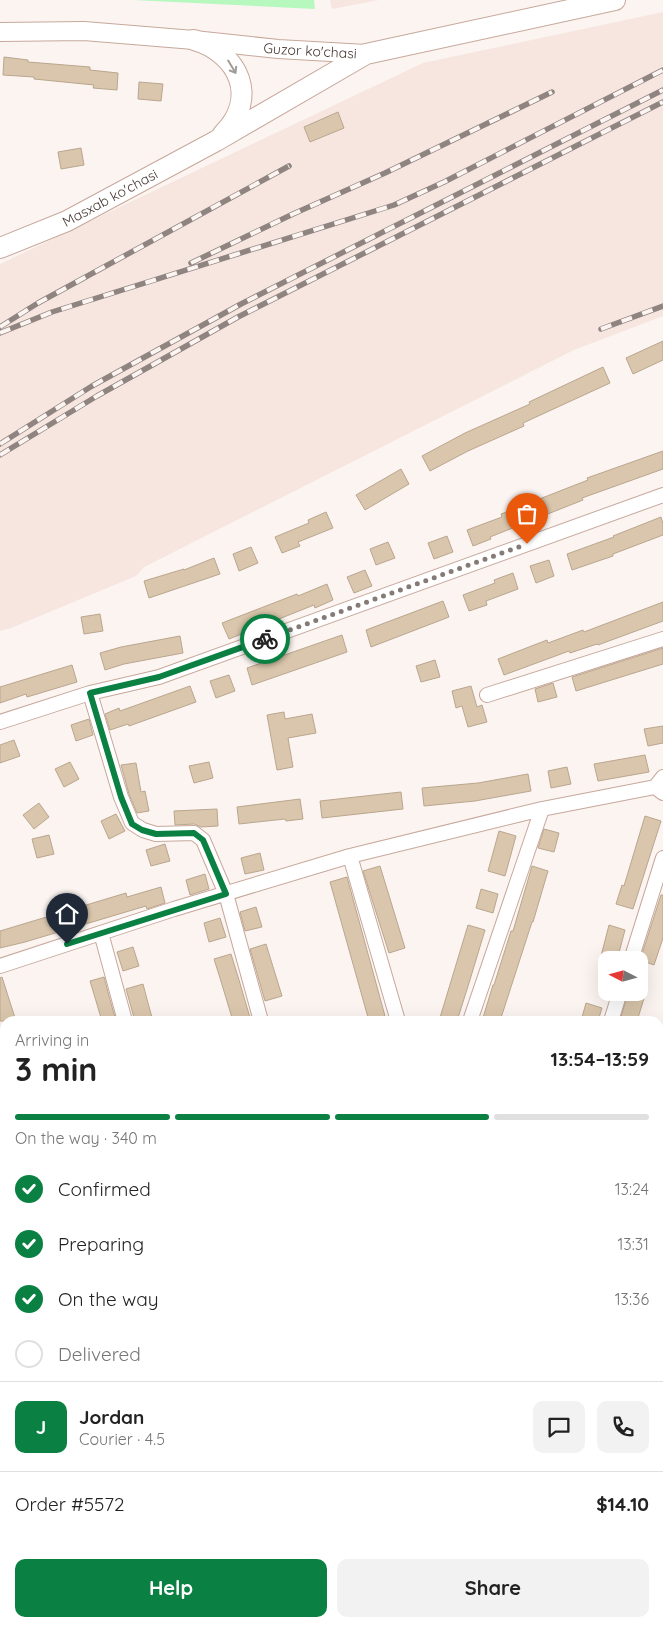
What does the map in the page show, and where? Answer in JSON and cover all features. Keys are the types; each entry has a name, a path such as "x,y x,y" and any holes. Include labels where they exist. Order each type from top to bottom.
{"main road":[{"name":"Guzor ko'chasi","path":"366,54 615,0"},
{"path":"194,40 211,46 225,55 234,68 240,84 241,100 236,116 228,129 216,141"},
{"name":"Masxab ko'chasi","path":"0,248 67,221 216,141 366,54"}],"street":[{"name":"Guzor ko'chasi","path":"0,32 84,31 278,49 366,54"},
{"path":"0,722 90,693 159,677 663,495"},
{"path":"487,695 663,640"},
{"path":"90,693 121,797 132,824 142,830 156,834 194,833 203,840 226,894 260,1016"},
{"path":"0,966 350,856 542,810 660,786"},
{"path":"472,1016 542,810"},
{"path":"350,856 397,1016"},
{"path":"633,951 663,858"},
{"path":"101,933 124,1016"},
{"path":"613,1016 617,1001"}],"shaded area":[{"path":"330,0 379,0 332,9"},
{"path":"663,12 663,316 574,350 144,567 136,576 0,631 0,264 423,63"}],"green space":[{"path":"133,0 314,0 315,9"}],"building":[{"path":"4,57 28,60 28,62 90,67 90,70 118,73 117,90 93,88 94,85 34,79 34,77 3,75"},
{"path":"139,82 163,84 161,101 138,99"},
{"path":"338,112 344,128 310,142 304,127"},
{"path":"81,148 84,165 61,169 58,152"},
{"path":"663,341 663,360 633,374 626,358"},
{"path":"603,367 610,383 523,423 524,426 468,451 430,471 422,456 465,433 530,404 529,402"},
{"path":"663,451 663,469 582,498 583,500 490,537 491,539 473,546 467,530 502,517 501,514 588,480 587,478"},
{"path":"401,469 409,484 365,510 356,495"},
{"path":"326,512 333,528 298,542 300,546 282,553 275,537 309,523 308,520"},
{"path":"661,517 663,535 613,554 613,556 572,570 567,554"},
{"path":"447,536 453,552 434,559 428,543"},
{"path":"388,542 395,558 376,565 370,549"},
{"path":"251,547 258,563 239,571 233,554"},
{"path":"214,558 220,574 149,598 144,581 184,570"},
{"path":"549,560 554,576 536,583 530,566"},
{"path":"365,570 372,586 354,593 347,577"},
{"path":"513,573 518,589 486,601 487,605 469,611 463,595 495,583 494,580"},
{"path":"327,584 333,600 315,608 314,605 229,639 222,623"},
{"path":"443,601 449,617 371,647 366,630"},
{"path":"663,602 663,621 598,645 570,653 569,651 504,675 498,659 547,640 548,643 583,630 584,632"},
{"path":"100,614 103,631 84,634 81,617"},
{"path":"342,635 347,652 252,685 247,668"},
{"path":"180,636 183,653 124,664 105,670 100,653 121,647"},
{"path":"663,648 663,664 576,691 572,677"},
{"path":"435,660 440,677 421,682 416,666"},
{"path":"72,665 77,682 27,697 26,694 0,703 0,687"},
{"path":"229,675 235,691 216,698 210,681"},
{"path":"553,683 557,697 538,702 535,689"},
{"path":"190,686 196,702 129,726 128,724 110,730 105,714 119,708 120,711"},
{"path":"471,686 477,707 482,705 487,722 468,727 462,706 456,708 452,691"},
{"path":"284,712 285,719 312,714 316,733 288,738 293,767 277,770 267,715"},
{"path":"89,719 93,735 76,741 71,725"},
{"path":"663,726 663,743 648,746 644,729"},
{"path":"14,740 20,756 0,763 0,745"},
{"path":"645,755 649,772 598,781 594,764"},
{"path":"70,762 79,779 64,787 55,769"},
{"path":"209,762 213,778 194,783 189,766"},
{"path":"136,763 141,792 145,791 149,811 137,813 129,794 121,765"},
{"path":"567,767 571,784 551,788 548,771"},
{"path":"528,774 531,791 475,801 424,806 422,788 478,783"},
{"path":"401,792 403,809 322,818 320,801"},
{"path":"300,799 303,819 239,824 237,807"},
{"path":"39,803 49,817 34,829 23,815"},
{"path":"217,809 218,826 175,825 174,811"},
{"path":"116,814 125,831 109,839 101,821"},
{"path":"645,816 661,821 633,909 616,904 622,885 624,886"},
{"path":"544,829 559,833 554,852 538,848"},
{"path":"499,831 516,836 505,876 488,871"},
{"path":"49,835 54,854 37,858 32,839"},
{"path":"165,844 170,861 151,866 146,850"},
{"path":"260,853 264,870 245,874 241,858"},
{"path":"380,866 405,948 389,953 363,871"},
{"path":"532,866 548,871 502,1016 484,1016 511,931 513,931"},
{"path":"205,874 209,889 190,895 186,880"},
{"path":"347,877 385,1016 368,1016 330,882"},
{"path":"161,887 165,903 147,909 146,906 0,948 0,931 126,893 127,897"},
{"path":"481,889 498,894 493,913 476,908"},
{"path":"661,895 663,895 663,938 654,965 648,963 648,951 643,951"},
{"path":"256,907 262,927 245,931 240,912"},
{"path":"220,918 226,937 209,942 204,923"},
{"path":"468,925 485,930 459,1016 441,1016"},
{"path":"609,925 625,930 619,951 602,951"},
{"path":"266,944 282,996 265,1001 250,949"},
{"path":"133,947 139,966 123,971 117,952"},
{"path":"231,954 250,1016 231,1016 214,959"},
{"path":"2,977 14,1016 0,1016 0,978"},
{"path":"104,977 115,1016 100,1016 90,981"},
{"path":"143,984 152,1016 134,1016 126,989"},
{"path":"626,1001 643,1001 639,1016 621,1016"},
{"path":"586,1003 602,1008 600,1016 582,1016"}],"railway":[{"path":"0,333 52,312 394,205 444,182 663,70"},
{"path":"0,444 92,386 241,304 663,90"},
{"path":"191,263 293,214 385,173 552,92"},
{"path":"0,455 97,396 238,317 663,102"},
{"path":"0,327 38,303 289,166"},
{"path":"601,329 663,306"}],"way so far":[{"path":"265,639 527,544"}],"route":[{"path":"67,944 226,894 203,840 194,833 156,834 142,830 132,824 121,797 90,693 159,677 265,639"}]}
